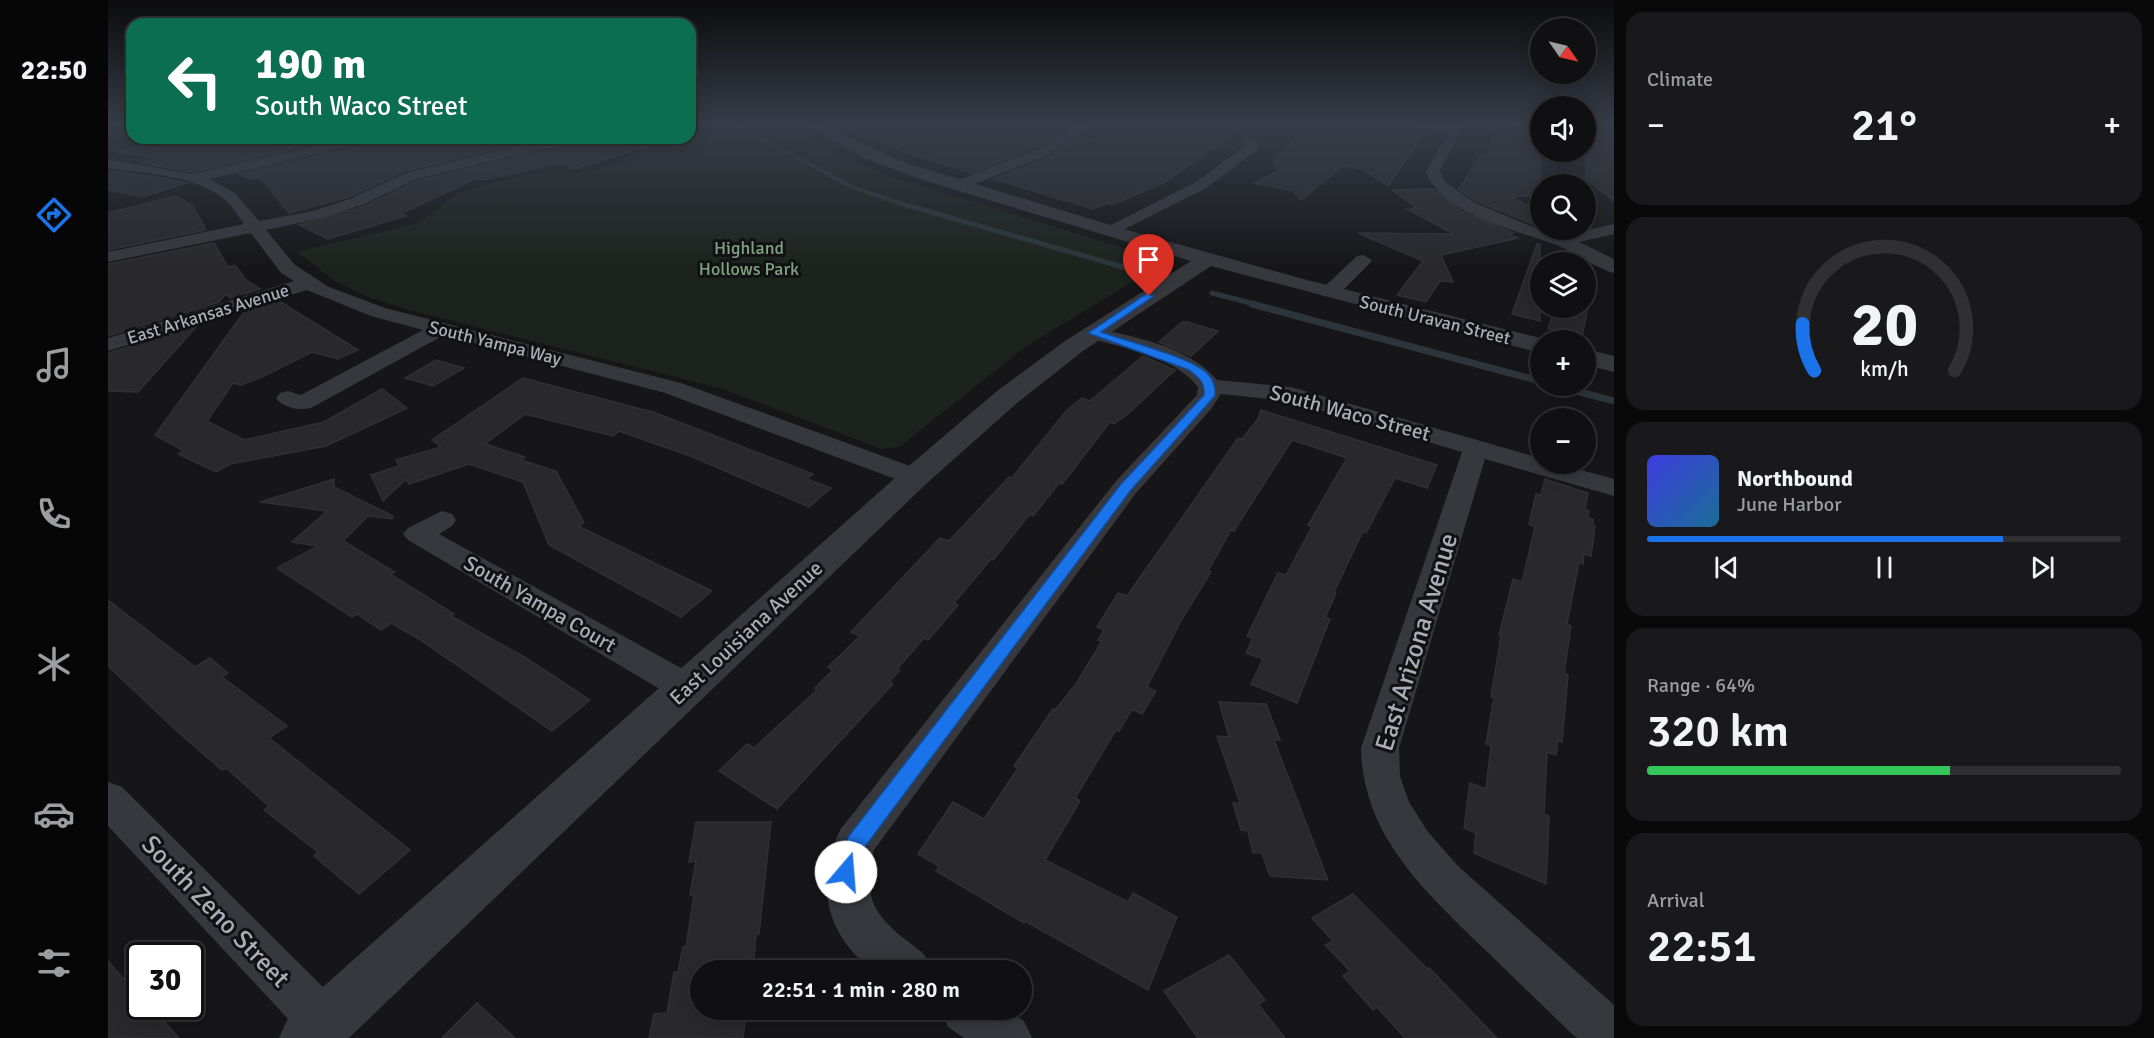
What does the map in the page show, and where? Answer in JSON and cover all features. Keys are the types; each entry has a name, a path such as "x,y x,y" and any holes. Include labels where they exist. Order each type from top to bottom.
{"street":[{"name":"South Yampa Way","path":"155,172 212,185 230,196 279,261 308,283 357,305 440,329 673,388 915,477"},
{"path":"192,179 217,172"},
{"path":"108,257 337,209 423,172"},
{"name":"South Uravan Street","path":"921,172 1208,259 1530,343"},
{"path":"959,185 991,172"},
{"path":"1109,230 1211,179 1219,172"},
{"path":"1433,172 1437,185 1467,205 1561,241 1614,267"},
{"path":"1561,241 1614,229"},
{"name":"East Louisiana Avenue","path":"316,1030 915,477 1007,397 1093,333 1208,259"},
{"name":"South Uravan Street","path":"1330,292 1363,260"},
{"name":"East Arkansas Avenue","path":"108,345 308,283"},
{"path":"288,398 303,403 440,329"},
{"path":"894,960 880,951 861,931 848,903 846,872 855,843 1126,487 1209,396 1210,386 1205,377 1193,368 1178,360 1093,333"},
{"path":"1596,360 1614,364"},
{"name":"South Waco Street","path":"1210,386 1291,394 1614,488"},
{"name":"East Arizona Avenue","path":"1476,447 1380,748 1381,776 1391,808 1402,827 1413,845 1443,880 1589,1017 1614,1034"},
{"name":"South Yampa Court","path":"442,520 418,534 687,688"},
{"name":"South Zeno Street","path":"108,798 316,1030"},
{"path":"980,1020 1007,1038"}],"green space":[{"name":"Highland Hollows Park","path":"575,172 883,172 1160,259 1161,264 1024,348 899,447 882,449 723,389 409,310 368,297 333,280 297,252 418,223 459,193 523,175"}],"building":[{"path":"124,172 186,183 143,197 108,190 108,173"},
{"path":"402,172 349,197 289,213 260,177 250,179 239,174"},
{"path":"452,172 518,172 483,180 477,178 400,214 406,216 328,239 299,225 363,207 417,181"},
{"path":"1010,172 1179,172 1165,182 1112,205 1107,203 1093,209 994,179"},
{"path":"1275,172 1335,172 1301,200 1293,191 1254,183"},
{"path":"1368,172 1397,172 1388,186"},
{"path":"1470,172 1540,172 1530,174 1530,196 1511,196 1530,207 1530,223 1474,200 1459,189"},
{"path":"1586,172 1614,172 1614,201 1596,187 1596,174"},
{"path":"1434,189 1463,212 1513,233 1508,234 1518,238 1441,255 1453,282 1440,281 1426,302 1397,295 1423,261 1358,233 1454,234 1407,209 1417,208 1392,190"},
{"path":"176,196 193,206 206,230 108,250 108,213"},
{"path":"214,243 228,267 235,265 246,280 260,289 230,298 226,294 219,302 108,336 108,264"},
{"path":"1537,244 1540,244 1540,252 1534,252"},
{"path":"1530,264 1530,318 1540,318 1540,321 1512,314"},
{"path":"279,301 358,350 338,359 312,352 262,377 241,385 233,383 207,421 244,440 324,422 382,389 407,408 326,446 230,464 216,472 178,454 184,451 155,435 245,311"},
{"path":"1552,318 1586,318 1583,330 1548,329"},
{"path":"1182,322 1218,331 1191,356 1159,342"},
{"path":"197,326 138,392 108,391 108,353"},
{"path":"1143,356 1175,370 1128,414 1114,424 1110,422 1062,484 1059,483 1033,516 1030,514 954,603 958,605 928,640 924,638 897,669 900,670 889,682 893,684 777,809 719,771 747,744 754,748 817,690 815,688 833,670 828,667 860,636 851,632 940,538 949,541 1009,477 1012,478 1067,410 1082,398 1090,401"},
{"path":"436,360 464,368 433,386 405,378"},
{"path":"523,378 656,413 813,474 807,479 831,488 809,507 693,457 619,431 613,436 525,414 485,444 525,457 521,460 556,471 584,523 578,526 712,591 681,617 549,545 523,482 469,464 409,484 406,479 383,501 371,475 399,466 396,460 441,447 432,440"},
{"path":"1261,410 1437,465 1427,488 1395,478 1366,533 1363,531 1334,592 1336,593 1325,618 1330,619 1297,703 1251,684 1263,659 1246,653 1253,638 1247,636 1278,573 1286,575 1312,527 1308,525 1347,458 1292,440 1234,531 1231,530 1208,571 1211,572 1182,619 1147,687 1156,691 1142,714 1132,709 1119,731 1116,730 1075,798 1080,801 1045,860 1128,902 1133,893 1177,917 1148,990 1025,921 1024,923 936,871 939,866 918,854 953,802 984,819 1018,768 1014,766 1053,709 1055,710 1076,684 1102,641 1098,640 1104,630 1097,627 1118,593 1127,596 1238,438 1242,439 1258,419"},
{"path":"334,479 334,487 393,516 392,519 368,516 343,541 395,572 390,574 454,614 451,616 526,658 590,700 552,731 419,639 391,623 381,630 357,614 352,617 277,568 318,546 292,542 327,511 260,502"},
{"path":"1545,479 1588,493 1585,509 1589,511 1588,518 1593,519 1595,526 1591,556 1584,554 1583,564 1579,562 1567,624 1571,626 1564,673 1568,675 1562,742 1558,740 1556,755 1547,752 1544,814 1549,816 1546,884 1474,853 1476,833 1464,828 1470,783 1486,789 1491,745 1486,744 1494,697 1491,697 1501,636 1499,635 1513,579 1522,582 1535,527 1529,524 1536,494 1541,495"},
{"path":"108,600 195,667 210,658 228,673 222,677 287,726 269,738 410,850 359,894 314,856 318,852 264,810 269,806 226,768 222,770 178,732 108,666"},
{"path":"1219,702 1266,704 1280,740 1274,740 1328,880 1270,876 1262,853 1253,853 1248,831 1241,830 1233,803 1240,803 1217,736 1229,737"},
{"path":"696,822 771,822 759,934 756,934 754,957 747,957 747,960 690,960 690,1020 745,1020 743,1038 649,1038 654,1014 667,1013 674,972 678,972 683,947 686,947 694,895 690,895 696,861 689,862"},
{"path":"1353,894 1497,1038 1405,1038 1377,1007 1373,1010 1343,976 1350,971 1325,945 1333,941 1312,918"},
{"path":"1229,955 1265,1000 1258,1004 1285,1038 1198,1038 1164,991"},
{"path":"108,961 126,982 126,1020 163,1020 179,1038 108,1038"},
{"path":"477,1003 515,1038 442,1038"}],"waterway":[{"path":"825,172 852,187 900,203"},
{"path":"900,203 1137,271"},
{"path":"900,203 905,205"},
{"path":"1212,293 1258,305"},
{"path":"1252,304 1530,378"},
{"path":"1595,396 1614,401"}],"route":[{"path":"846,872 855,843 1126,487 1209,396 1210,386 1205,377 1193,368 1178,360 1093,333 1149,296"}]}
